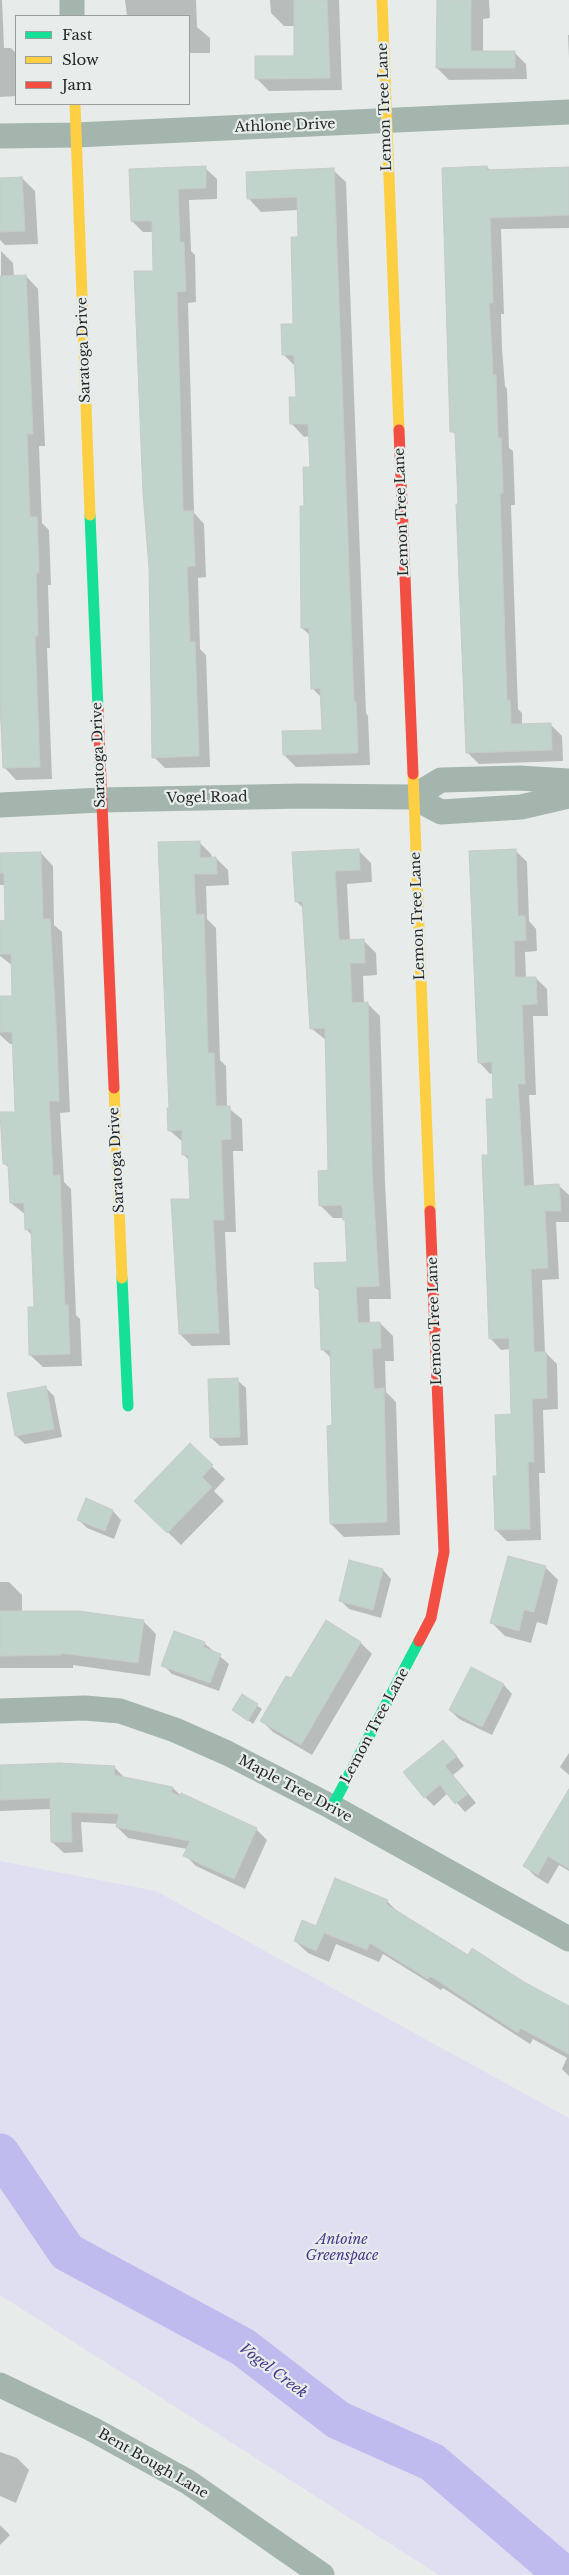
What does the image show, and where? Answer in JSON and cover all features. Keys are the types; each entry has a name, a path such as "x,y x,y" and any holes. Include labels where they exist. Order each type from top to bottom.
{"street":[{"path":"72,0 72,15"},
{"name":"Lemon Tree Lane","path":"332,1808 431,1618 444,1552 382,0"},
{"name":"Saratoga Drive","path":"75,105 101,800 128,1406"},
{"name":"Athlone Drive","path":"0,136 76,135 569,112"},
{"path":"413,797 441,780 519,778 569,781"},
{"name":"Vogel Road","path":"0,805 101,800 413,797 441,812 521,807 569,796"},
{"name":"Maple Tree Drive","path":"0,1711 85,1708 120,1711 175,1730 227,1753 332,1808 569,1939"},
{"name":"Bent Bough Lane","path":"0,2385 92,2429 188,2482 322,2575"}],"green space":[{"name":"Antoine Greenspace","path":"0,1861 156,1891 569,2118 569,2575 439,2575 0,2295"}],"building":[{"path":"294,0 327,0 330,78 255,79 255,56 294,56"},
{"path":"437,0 471,0 471,51 515,51 515,68 436,68"},
{"path":"206,166 206,188 178,189 180,242 184,242 186,291 177,292 183,511 193,511 195,566 187,567 190,642 195,642 199,756 152,758 149,568 143,493 134,271 153,271 152,221 131,221 129,169"},
{"path":"487,166 487,170 569,167 569,215 490,218 493,303 489,303 493,375 496,375 498,438 501,438 503,493 500,494 507,700 510,700 511,724 551,723 552,750 466,753 455,432 450,432 442,168"},
{"path":"334,168 354,702 356,702 358,753 283,755 282,731 322,730 320,688 311,689 309,628 301,628 300,506 304,506 303,467 310,467 308,424 290,424 289,397 296,397 294,355 282,355 281,324 293,324 291,237 298,237 297,197 247,199 246,172"},
{"path":"22,177 25,231 0,232 0,178"},
{"path":"26,275 33,434 27,434 30,517 37,517 39,573 36,573 38,636 35,636 40,767 3,768 0,702 0,276"},
{"path":"200,841 200,858 216,857 217,874 194,874 196,915 204,914 208,1053 214,1053 216,1106 230,1106 231,1139 221,1140 224,1220 213,1220 219,1333 179,1334 171,1199 190,1199 188,1155 182,1155 182,1130 168,1131 167,1108 169,1108 158,842"},
{"path":"359,849 360,870 335,871 339,940 364,939 365,963 350,963 352,1003 368,1002 372,1169 379,1286 356,1287 358,1323 380,1322 381,1348 372,1349 374,1389 384,1388 387,1522 330,1524 327,1426 332,1425 330,1350 321,1350 319,1288 315,1288 314,1263 347,1262 345,1220 343,1220 342,1205 319,1206 318,1171 328,1170 325,1028 310,1029 302,901 295,902 292,852"},
{"path":"516,849 518,916 525,916 526,940 514,941 515,977 536,977 537,1004 522,1005 525,1084 518,1084 524,1186 559,1184 561,1211 545,1211 548,1268 531,1269 534,1352 546,1352 547,1398 532,1399 534,1462 528,1462 530,1529 495,1530 493,1476 497,1476 495,1415 511,1414 509,1338 489,1339 482,1155 488,1155 486,1099 493,1099 492,1062 478,1063 469,851"},
{"path":"41,852 43,919 50,919 57,1042 59,1101 49,1101 53,1176 60,1175 65,1305 68,1305 70,1354 29,1355 28,1307 34,1307 31,1229 25,1230 24,1203 10,1203 8,1164 3,1164 0,1112 15,1112 12,1032 0,1032 0,996 12,996 11,954 0,954 0,921 5,920 4,873 0,873 0,853"},
{"path":"238,1378 240,1437 210,1438 208,1379"},
{"path":"46,1386 54,1429 15,1436 7,1393"},
{"path":"190,1443 213,1465 202,1477 212,1487 167,1533 134,1501"},
{"path":"86,1498 113,1510 105,1531 77,1520"},
{"path":"508,1556 546,1566 534,1612 524,1610 519,1631 490,1623"},
{"path":"349,1560 383,1569 373,1610 339,1601"},
{"path":"0,1611 79,1611 144,1620 138,1663 60,1653 61,1655 0,1656"},
{"path":"326,1620 361,1642 301,1745 260,1721 286,1676 291,1678"},
{"path":"174,1631 205,1642 203,1647 221,1654 210,1683 161,1666"},
{"path":"471,1667 504,1684 482,1727 449,1710"},
{"path":"242,1694 258,1704 248,1721 232,1710"},
{"path":"443,1740 457,1756 445,1766 468,1794 455,1804 440,1785 424,1798 403,1772"},
{"path":"59,1763 115,1766 114,1775 173,1787 171,1792 179,1796 181,1793 257,1828 234,1879 183,1856 190,1841 116,1827 119,1814 71,1812 72,1842 51,1842 50,1798 0,1800 0,1765"},
{"path":"569,1789 569,1869 548,1856 538,1875 523,1866"},
{"path":"335,1878 388,1900 386,1904 468,1955 472,1948 524,1982 569,2006 569,2054 520,2028 518,2033 430,1976 428,1979 370,1943 367,1950 324,1933 316,1951 294,1941 302,1920 316,1926"}],"waterway":[{"name":"Vogel Creek","path":"0,2153 67,2252 243,2347 338,2420 432,2462 564,2575"}],"traffic: fast":[{"path":"90,515 98,709"},
{"path":"122,1278 128,1406"},
{"path":"332,1807 419,1641"}],"traffic: slow":[{"path":"382,0 399,430"},
{"path":"75,105 90,515"},
{"path":"413,774 430,1211"},
{"path":"114,1088 122,1278"}],"traffic: jam":[{"path":"399,430 413,774"},
{"path":"98,709 114,1088"},
{"path":"419,1641 431,1618 444,1552 430,1211"}]}
